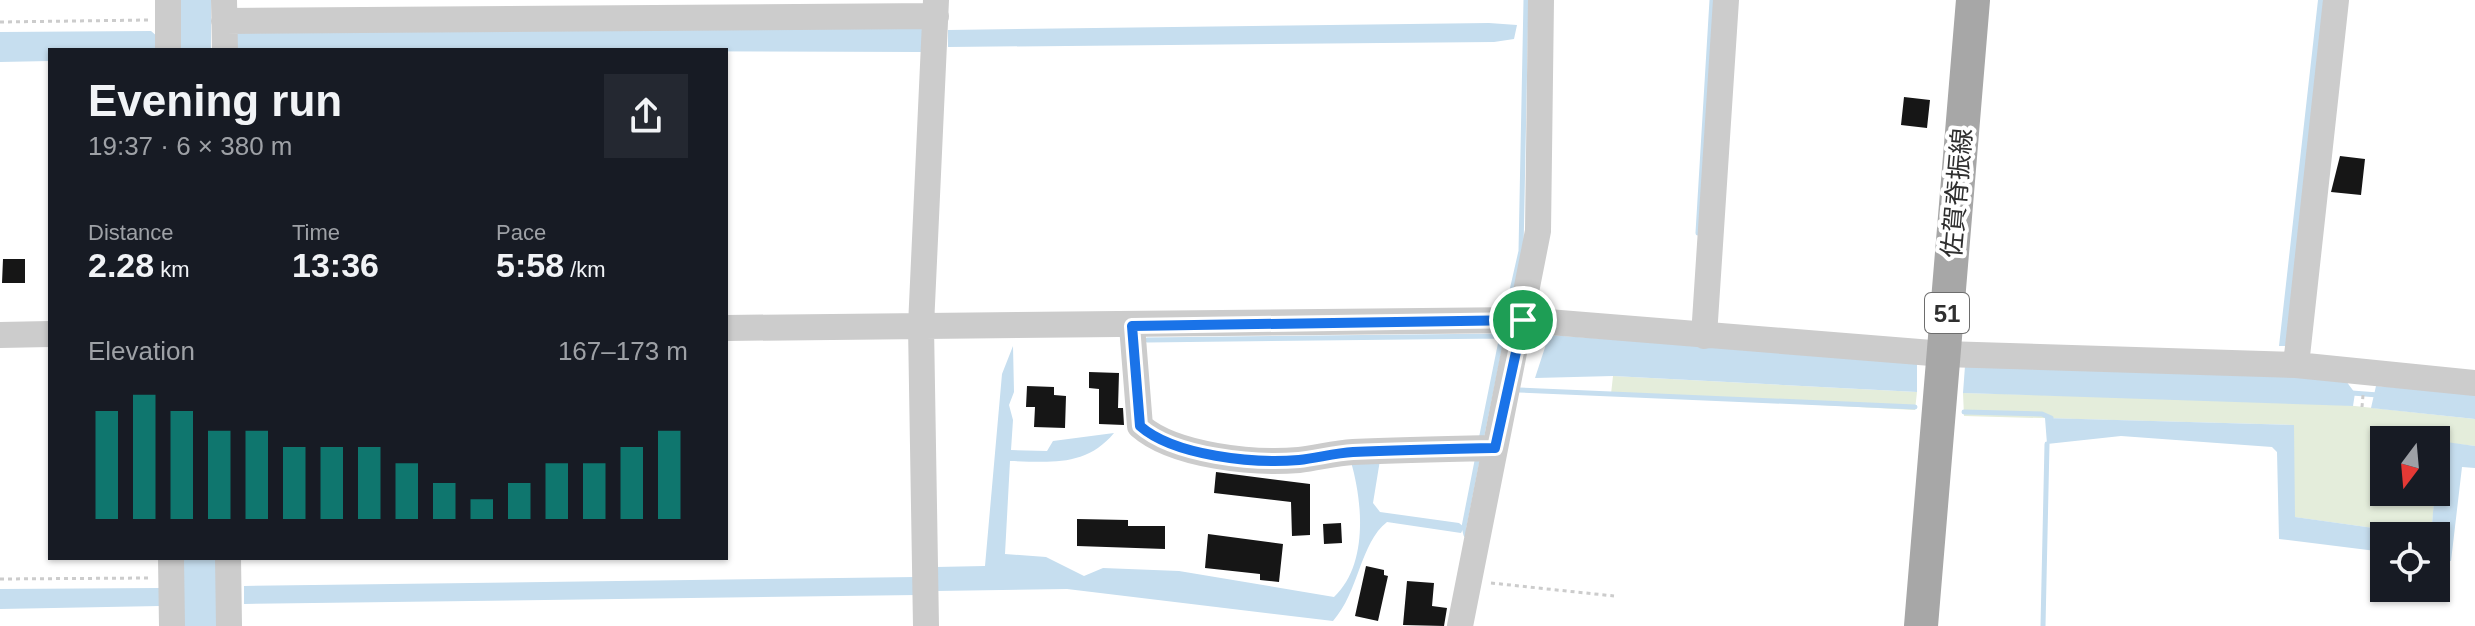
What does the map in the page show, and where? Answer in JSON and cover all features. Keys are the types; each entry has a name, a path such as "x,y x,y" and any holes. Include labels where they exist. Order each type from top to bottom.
{"main road":[{"name":"佐賀脊振線","path":"1921,626 1973,0"}],"street":[{"path":"1460,626 1523,320 1538,231 1541,0"},
{"path":"1693,335 1726,0"},
{"path":"2285,365 2336,0"},
{"path":"225,48 224,10 936,8 921,326 926,614"},
{"path":"168,10 168,48"},
{"path":"728,328 1523,320 1944,354 2285,365 2475,383"},
{"path":"1132,326 1140,426 1149,434 1169,442 1207,454 1247,460 1297,460 1348,452 1495,448"},
{"path":"0,335 48,334"},
{"path":"228,560 229,626"},
{"path":"172,568 172,626"}],"path":[{"path":"0,22 168,10"},
{"path":"2362,407 2364,385"},
{"path":"0,579 172,568"},
{"path":"1469,580 1614,596"}],"green space":[{"path":"1613,376 1917,392 1915,410 1611,394"},
{"path":"1963,393 2318,402 2475,419 2475,446 2450,443 2450,426 2370,426 2370,506 2434,506 2432,522 2370,522 2370,528 2294,517 2293,425 1964,416"}],"water":[{"path":"178,0 211,0 211,48 178,48"},
{"path":"2318,0 2327,0 2289,346 2279,346"},
{"path":"915,24 923,30 922,52 728,51 728,48 237,48 236,34 245,29"},
{"path":"1517,25 1514,39 1494,42 948,47 948,30"},
{"path":"151,31 158,37 158,48 48,48 48,61 0,62 0,32"},
{"path":"1549,335 1917,361 1917,392 1613,376 1535,378"},
{"path":"1013,346 1014,392 1009,405 1013,420 1011,450 1047,451 1053,441 1114,433 1092,452 1079,457 1053,462 1010,461 1005,554 1046,557 1084,576 1103,568 1179,571 1334,597 1353,568 1360,533 1358,496 1351,462 1380,460 1373,503 1380,512 1459,523 1464,527 1461,533 1387,522 1371,542 1349,596 1333,621 1067,589 936,591 936,567 985,566 1002,374"},
{"path":"1965,366 2304,376 2346,381 2355,393 2353,406 1963,393"},
{"path":"2376,386 2475,393 2475,419 2371,408"},
{"path":"2045,418 2294,425 2295,517 2370,527 2370,550 2279,539 2277,452 2272,447 2121,436 2047,444"},
{"path":"2450,443 2475,446 2475,468 2462,467 2451,561 2450,522 2432,522 2434,506 2450,506"},
{"path":"182,560 216,560 217,626 183,626"},
{"path":"916,577 917,595 244,604 244,586"},
{"path":"159,588 160,606 0,609 0,589"}],"building":[{"path":"1904,97 1930,100 1927,128 1901,125"},
{"path":"2340,156 2365,159 2361,195 2331,192"},
{"path":"3,259 25,259 25,283 2,283"},
{"path":"1089,372 1119,373 1118,408 1123,408 1124,425 1099,424 1099,389 1089,388"},
{"path":"1027,386 1054,387 1054,395 1066,396 1065,428 1034,427 1035,407 1026,407"},
{"path":"1216,472 1310,484 1310,535 1292,536 1291,502 1214,493"},
{"path":"1077,519 1128,520 1128,526 1165,526 1165,549 1077,546"},
{"path":"1341,523 1342,543 1324,544 1323,524"},
{"path":"1208,534 1283,544 1279,582 1260,580 1260,574 1205,568"},
{"path":"1366,566 1384,570 1384,575 1388,576 1378,621 1355,616"},
{"path":"1407,581 1434,583 1432,606 1447,608 1444,626 1403,625"}],"waterway":[{"path":"1508,308 1521,251 1526,0"},
{"path":"1698,233 1712,0"},
{"path":"1147,340 1502,336 1481,440"},
{"path":"1519,390 1915,407"},
{"path":"2352,393 2378,395"},
{"path":"1964,412 2042,414 2051,418"},
{"path":"2043,626 2047,444"},
{"path":"1466,535 1464,527 1478,456"}],"route":[{"path":"1523,320 1495,448 1348,452 1297,460 1247,460 1207,454 1169,442 1149,434 1140,426 1132,326 1523,320"}]}
